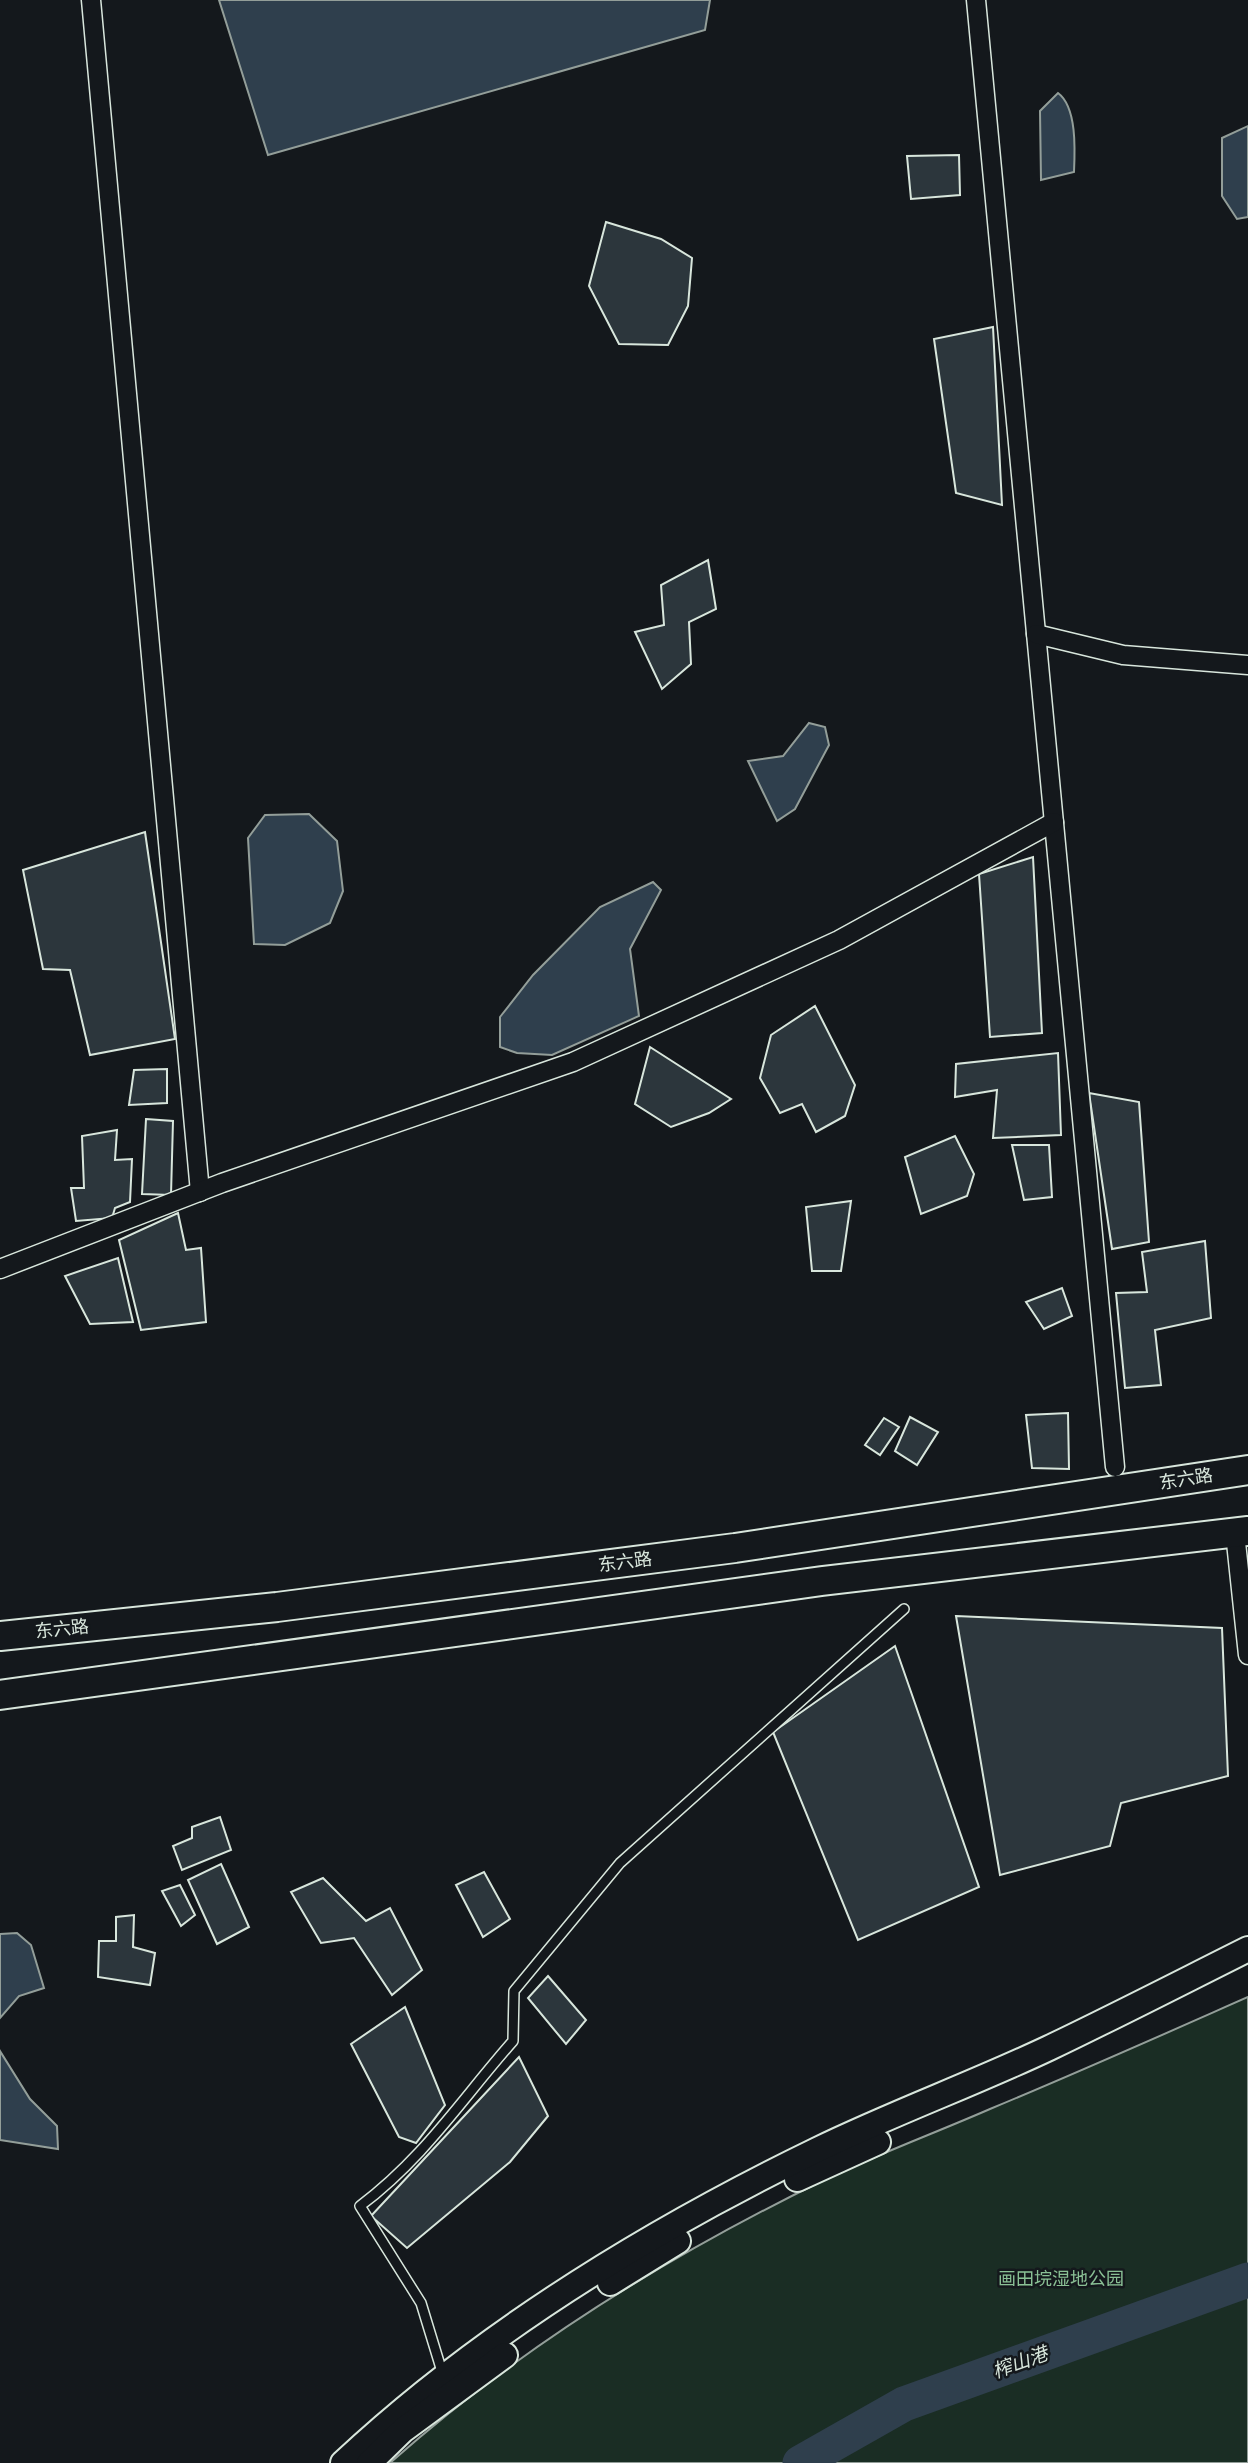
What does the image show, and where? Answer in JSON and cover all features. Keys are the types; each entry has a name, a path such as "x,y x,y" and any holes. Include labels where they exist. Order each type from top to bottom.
{"main road":[{"name":"东六路","path":"0,1636 277,1607 722,1550 1248,1469"},
{"path":"0,1695 822,1581 1242,1532"},
{"path":"343,2463 389,2420 443,2378 548,2305 687,2216 819,2149 1048,2048 1248,1949"},
{"path":"369,2463 404,2430 497,2360 603,2287 692,2233 826,2164 1054,2065 1248,1967"}],"street":[{"path":"91,0 200,1192"},
{"path":"976,0 1115,1467"},
{"path":"1036,634 1123,655 1248,665"},
{"path":"0,1269 200,1192 573,1062 839,940 1054,822"},
{"path":"1242,1532 1248,1655"}],"lane":[{"path":"443,2378 421,2303 360,2206 396,2179 449,2122 465,2095 513,2040 513,1992 620,1863 904,1609"}],"green space":[{"name":"画田垸湿地公园","path":"1248,1997 1248,2463 390,2463 439,2421 543,2343 653,2272 766,2209 844,2170 1055,2082"}],"water":[{"path":"219,0 710,0 705,30 268,155"},
{"path":"1058,93 1069,108 1072,118 1074,172 1041,180 1040,111"},
{"path":"1248,126 1248,217 1237,219 1222,196 1222,138"},
{"path":"809,723 825,727 829,745 795,809 777,821 748,761 783,756"},
{"path":"309,814 337,841 343,891 330,923 285,945 254,944 248,838 265,815"},
{"path":"653,882 661,890 630,949 639,1016 552,1055 517,1053 500,1047 500,1017 533,975 600,907"},
{"path":"17,1933 31,1945 44,1988 19,1996 0,2018 0,1934"},
{"path":"0,2051 30,2099 57,2126 58,2149 0,2140"}],"building":[{"path":"959,155 960,195 911,199 907,156"},
{"path":"606,222 661,239 692,258 688,306 668,345 619,344 589,286"},
{"path":"993,327 1002,505 956,493 934,339"},
{"path":"708,560 716,609 689,622 691,664 662,689 635,632 664,625 661,585"},
{"path":"145,832 175,1039 90,1055 70,970 43,969 23,870"},
{"path":"1033,857 1042,1033 990,1037 979,874"},
{"path":"815,1006 855,1085 845,1116 816,1132 802,1104 780,1113 760,1078 771,1035"},
{"path":"650,1047 731,1099 709,1113 671,1127 635,1104"},
{"path":"1058,1053 1061,1135 993,1138 997,1090 955,1097 956,1064"},
{"path":"167,1069 167,1103 129,1105 134,1070"},
{"path":"1089,1093 1139,1102 1149,1242 1112,1249"},
{"path":"146,1119 173,1121 171,1195 142,1194"},
{"path":"117,1130 115,1160 132,1159 130,1202 115,1208 112,1218 76,1221 71,1188 84,1188 82,1136"},
{"path":"955,1136 974,1174 967,1196 921,1214 905,1157"},
{"path":"1012,1145 1049,1145 1052,1197 1024,1200"},
{"path":"851,1201 841,1271 812,1271 806,1207"},
{"path":"178,1213 186,1250 201,1248 206,1322 141,1330 119,1240"},
{"path":"1205,1241 1211,1318 1155,1330 1161,1385 1125,1388 1116,1293 1147,1292 1142,1252"},
{"path":"118,1258 133,1322 90,1324 65,1276"},
{"path":"1062,1288 1072,1316 1044,1329 1026,1302"},
{"path":"1068,1413 1069,1469 1032,1468 1026,1415"},
{"path":"910,1417 938,1432 917,1465 895,1451"},
{"path":"884,1418 899,1427 880,1455 865,1445"},
{"path":"956,1616 1222,1628 1228,1776 1121,1803 1110,1846 1000,1875"},
{"path":"895,1646 979,1887 858,1940 773,1732"},
{"path":"220,1817 231,1850 182,1870 173,1846 192,1838 192,1827"},
{"path":"221,1864 249,1927 217,1944 188,1880"},
{"path":"484,1872 510,1919 483,1937 456,1885"},
{"path":"323,1878 366,1921 390,1908 422,1970 392,1995 354,1938 321,1943 291,1892"},
{"path":"180,1885 195,1915 181,1926 162,1891"},
{"path":"134,1915 133,1947 155,1953 150,1985 98,1977 99,1941 116,1941 116,1917"},
{"path":"548,1976 586,2020 566,2044 528,1998"},
{"path":"405,2007 445,2105 416,2143 399,2137 351,2044"},
{"path":"519,2057 548,2116 510,2162 407,2248 371,2216"}],"waterway":[{"name":"榨山港","path":"800,2463 904,2404 1248,2280"}]}
